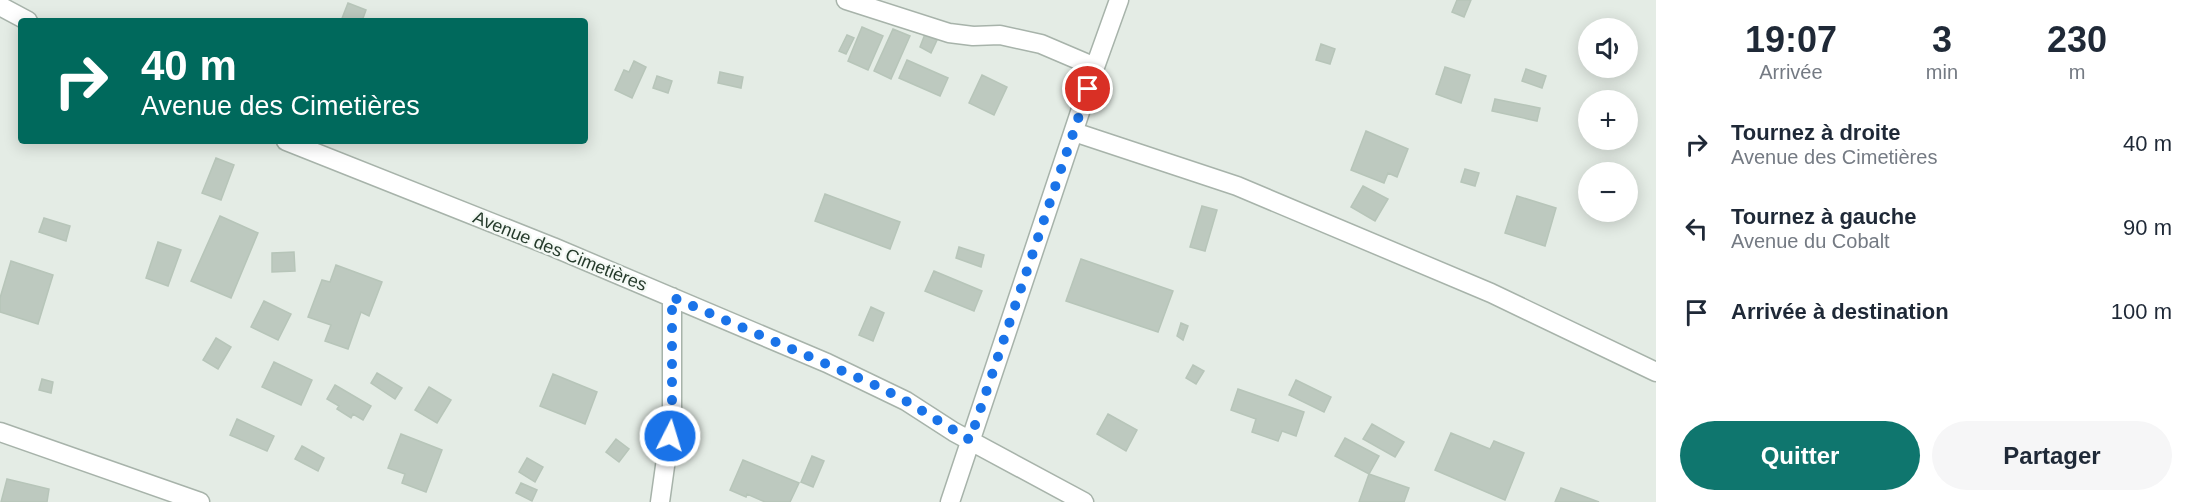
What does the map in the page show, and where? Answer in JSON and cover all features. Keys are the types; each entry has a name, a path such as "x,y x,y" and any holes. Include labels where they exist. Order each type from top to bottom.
{"street":[{"path":"846,0 948,33 973,36 1000,35 1041,44 1095,67"},
{"path":"950,502 1119,0"},
{"path":"0,6 22,18"},
{"path":"1074,132 1238,186 1491,293 1656,372"},
{"name":"Avenue des Cimetières","path":"294,144 553,247 877,386 1084,502"},
{"path":"660,502 672,416 672,297"},
{"path":"0,432 200,502"}],"building":[{"path":"1457,0 1471,0 1464,17 1452,12"},
{"path":"348,3 366,10 363,18 342,18"},
{"path":"862,27 883,36 868,70 848,61"},
{"path":"893,29 910,36 891,79 874,71"},
{"path":"925,34 937,40 931,53 920,47"},
{"path":"847,35 854,38 846,54 839,51"},
{"path":"1321,44 1335,49 1330,64 1316,60"},
{"path":"907,60 948,78 940,96 899,78"},
{"path":"634,61 646,67 632,98 615,90 624,70 629,72"},
{"path":"1445,67 1470,75 1461,103 1436,94"},
{"path":"1526,69 1546,76 1542,88 1522,81"},
{"path":"720,72 743,77 741,88 718,83"},
{"path":"982,75 1007,87 994,115 969,103"},
{"path":"657,76 672,81 668,93 653,88"},
{"path":"1495,99 1540,108 1537,121 1492,111"},
{"path":"1366,131 1408,149 1397,177 1388,173 1384,183 1351,170"},
{"path":"216,158 234,165 221,200 202,193"},
{"path":"1465,169 1479,173 1475,186 1461,182"},
{"path":"1363,186 1388,199 1375,221 1351,207"},
{"path":"825,194 900,222 890,249 815,221"},
{"path":"1517,196 1556,208 1545,246 1505,233"},
{"path":"1202,206 1217,210 1205,251 1190,247"},
{"path":"220,216 258,233 231,298 191,281"},
{"path":"44,218 70,226 66,241 39,232"},
{"path":"158,242 181,250 168,286 146,278"},
{"path":"959,247 984,255 981,267 956,258"},
{"path":"294,252 295,271 272,272 272,253"},
{"path":"1081,259 1173,291 1158,332 1066,301"},
{"path":"11,261 53,275 38,324 0,312 0,298"},
{"path":"336,265 382,282 369,316 361,312 348,349 325,341 331,325 308,317 322,280 330,282"},
{"path":"934,271 982,291 974,311 925,291"},
{"path":"264,301 291,314 278,340 251,327"},
{"path":"871,307 884,313 873,341 859,335"},
{"path":"1181,323 1188,326 1183,340 1177,336"},
{"path":"216,338 231,347 218,369 203,360"},
{"path":"274,362 312,380 301,405 262,387"},
{"path":"1193,365 1204,371 1196,384 1186,378"},
{"path":"377,373 402,388 395,399 371,383"},
{"path":"553,374 597,392 585,424 540,406"},
{"path":"42,379 53,382 51,393 39,390"},
{"path":"1296,380 1331,397 1324,412 1289,395"},
{"path":"335,385 371,406 363,420 353,414 351,418 337,409 339,406 327,399"},
{"path":"429,387 451,400 437,423 415,410"},
{"path":"1238,389 1304,412 1296,436 1282,431 1278,441 1252,432 1256,419 1231,410"},
{"path":"1108,414 1137,430 1126,451 1097,434"},
{"path":"237,419 274,436 267,451 230,435"},
{"path":"1372,424 1404,442 1395,457 1363,439"},
{"path":"1451,433 1490,449 1494,441 1524,453 1505,500 1435,470"},
{"path":"401,434 442,450 426,492 402,483 405,474 388,468"},
{"path":"1345,438 1379,456 1369,474 1335,456"},
{"path":"616,439 629,449 619,462 606,452"},
{"path":"302,446 324,458 318,471 295,459"},
{"path":"812,456 824,461 813,487 801,482"},
{"path":"527,458 543,467 535,482 519,472"},
{"path":"743,460 799,483 790,502 765,502 730,490"},
{"path":"1369,474 1409,488 1404,502 1359,502"},
{"path":"7,479 49,489 47,502 1,502"},
{"path":"521,483 537,490 532,501 516,493"},
{"path":"1561,488 1599,502 1555,502"}],"route":[{"path":"670,436 672,297 877,386 970,440 1088,89"}]}
